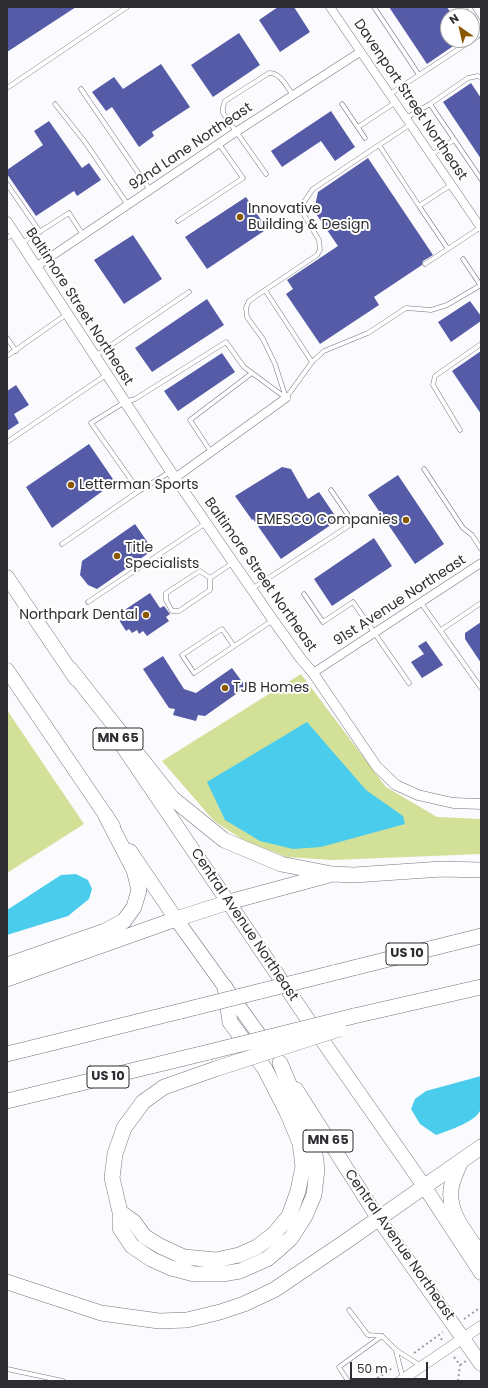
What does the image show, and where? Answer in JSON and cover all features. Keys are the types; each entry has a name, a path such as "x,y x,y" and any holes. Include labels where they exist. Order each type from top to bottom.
{"highway":[{"name":"Central Avenue Northeast","path":"7,577 315,1030 424,1186 481,1273"},
{"path":"70,669 172,798 224,840 281,864 332,874 354,875 442,870 481,870"},
{"name":"Central Avenue Northeast","path":"7,670 176,919 280,1063 378,1218 481,1364"},
{"path":"7,965 105,931 124,921 134,907 139,890 134,870 106,816"},
{"path":"7,980 176,919 229,902 332,874"},
{"name":"US 10","path":"7,1054 481,936"},
{"path":"120,1212 134,1222 144,1236 160,1246 184,1257 216,1260 239,1255 257,1247 274,1234 289,1216 298,1191 303,1166 300,1143 265,1069 230,1022 225,987"},
{"name":"US 10","path":"7,1101 209,1052 355,1020 479,988"},
{"path":"280,1063 313,1140 317,1169 314,1195 305,1216 291,1238 267,1259 240,1270 222,1274 194,1274 171,1268 151,1259 132,1246 120,1228 120,1212 112,1178 115,1154 124,1128 143,1102 164,1087 355,1020"},
{"path":"7,1282 101,1313 159,1321 187,1320 220,1312 238,1306 274,1290 481,1147"},
{"path":"461,1161 452,1185 451,1201 454,1214 481,1255"}],"street":[{"name":"Davenport Street Northeast","path":"330,7 431,155 480,223"},
{"name":"92nd Lane Northeast","path":"37,266 236,132 360,52"},
{"name":"Baltimore Street Northeast","path":"7,222 11,236 21,243 37,266 173,475 273,620 313,673 377,767 396,784 418,795 453,803 481,804"},
{"path":"173,475 211,452 286,398"},
{"name":"91st Avenue Northeast","path":"313,673 481,563"},
{"path":"402,1380 481,1326"}],"lane":[{"path":"7,88 127,7"},
{"path":"374,7 419,74"},
{"path":"469,7 481,28"},
{"path":"390,94 477,37 481,31"},
{"path":"266,174 223,113 225,101 269,72 279,76 293,95"},
{"path":"286,398 275,364 266,346 247,317 246,308 249,301 317,255 320,250 320,240 304,215 304,202 313,189 379,145 430,104 468,78 478,76 481,78"},
{"path":"81,89 150,190"},
{"path":"358,127 396,102"},
{"path":"55,104 85,142 128,205"},
{"path":"342,104 365,138"},
{"path":"430,104 481,179"},
{"path":"431,155 454,140"},
{"path":"178,221 243,178 218,144"},
{"path":"379,145 448,249"},
{"path":"7,184 9,190 40,232"},
{"path":"419,206 452,184"},
{"path":"21,243 69,213 83,235"},
{"path":"426,264 448,249 480,223"},
{"path":"286,398 312,362 324,351 368,333 406,308 431,310 447,305 481,285 463,259"},
{"path":"264,290 312,362"},
{"path":"95,356 189,292"},
{"path":"7,356 68,313"},
{"path":"7,338 16,350"},
{"path":"139,491 91,423 125,402 135,399 226,342 244,367 286,398"},
{"path":"460,430 433,385 435,376 481,344"},
{"path":"211,452 190,420 252,373"},
{"path":"7,442 107,374"},
{"path":"424,469 463,528 472,535 481,549"},
{"path":"62,544 139,491 173,475"},
{"path":"252,588 347,527 352,522 331,490"},
{"path":"88,602 206,522"},
{"path":"210,578 234,562"},
{"path":"200,571 210,578 210,590 179,611 172,611 166,600 166,593 200,571"},
{"path":"304,594 323,622 353,602 409,683"},
{"path":"420,602 481,688"},
{"path":"441,630 481,603"},
{"path":"234,646 222,629 182,655 194,673 273,620"},
{"path":"349,1310 368,1335 382,1336 396,1350 422,1366"},
{"path":"348,1381 339,1367 382,1336"},
{"path":"396,1350 402,1380"},
{"path":"7,1369 63,1381"}],"path":[{"path":"458,1381 460,1365"}],"green space":[{"path":"301,674 386,787 437,817 481,819 481,854 333,860 287,857 245,841 214,821 162,761"},
{"path":"7,710 84,824 7,873"}],"water":[{"path":"307,722 366,790 403,816 405,824 321,847 293,849 260,841 225,820 207,782"},
{"path":"76,874 88,880 92,889 89,899 68,916 7,935 7,910 61,875"},
{"path":"481,1076 481,1108 475,1117 462,1125 436,1135 420,1124 411,1109 415,1099 426,1091"}],"building":[{"path":"7,7 76,7 7,52"},
{"path":"278,7 294,7 310,32 280,52 259,20"},
{"path":"389,7 448,8 440,8 440,48 450,48 427,64"},
{"path":"239,33 260,65 213,97 191,65"},
{"path":"161,64 190,107 152,132 154,136 139,147 112,107 106,111 92,92 114,77 123,89"},
{"path":"471,83 481,98 481,159 443,102"},
{"path":"331,111 355,147 335,161 321,141 282,167 271,151"},
{"path":"49,121 82,168 89,163 101,180 77,196 74,191 36,216 7,174 7,170 43,145 34,131"},
{"path":"368,158 433,255 423,261 422,265 374,297 379,305 320,344 286,294 293,289 287,280 338,246 314,211 318,192"},
{"path":"246,197 267,229 207,269 185,237"},
{"path":"133,235 162,279 124,304 94,260"},
{"path":"207,299 224,325 152,372 135,348"},
{"path":"470,301 481,316 481,321 451,342 438,322"},
{"path":"481,351 481,414 452,371"},
{"path":"222,353 235,372 178,411 164,391"},
{"path":"16,385 29,405 14,414 19,423 7,431 7,391"},
{"name":"Letterman Sports","path":"89,444 115,482 52,528 26,487"},
{"path":"282,467 291,469 308,499 319,492 338,520 281,559 235,496"},
{"name":"EMESCO Companies","path":"398,475 444,544 415,564 368,495"},
{"name":"Title Specialists","path":"135,524 153,550 97,589 88,585 80,575 82,561"},
{"path":"374,538 392,566 332,606 314,579"},
{"name":"Northpark Dental","path":"150,593 160,608 164,606 170,614 166,617 169,621 147,636 143,631 139,634 137,630 132,633 129,629 126,631 119,620 124,616 126,609"},
{"path":"481,622 481,663 465,639 465,633"},
{"path":"426,641 443,665 422,678 411,662 424,654 418,646"},
{"name":"TJB Homes","path":"163,656 184,689 196,693 232,668 246,687 205,716 198,715 196,721 173,715 175,709 169,708 143,669"}],"place":[{"name":"Innovative Building & Design","path":"240,217"},
{"name":"Letterman Sports","path":"71,485"},
{"name":"EMESCO Companies","path":"406,520"},
{"name":"Title Specialists","path":"117,556"},
{"name":"Northpark Dental","path":"146,615"},
{"name":"TJB Homes","path":"225,688"}]}
